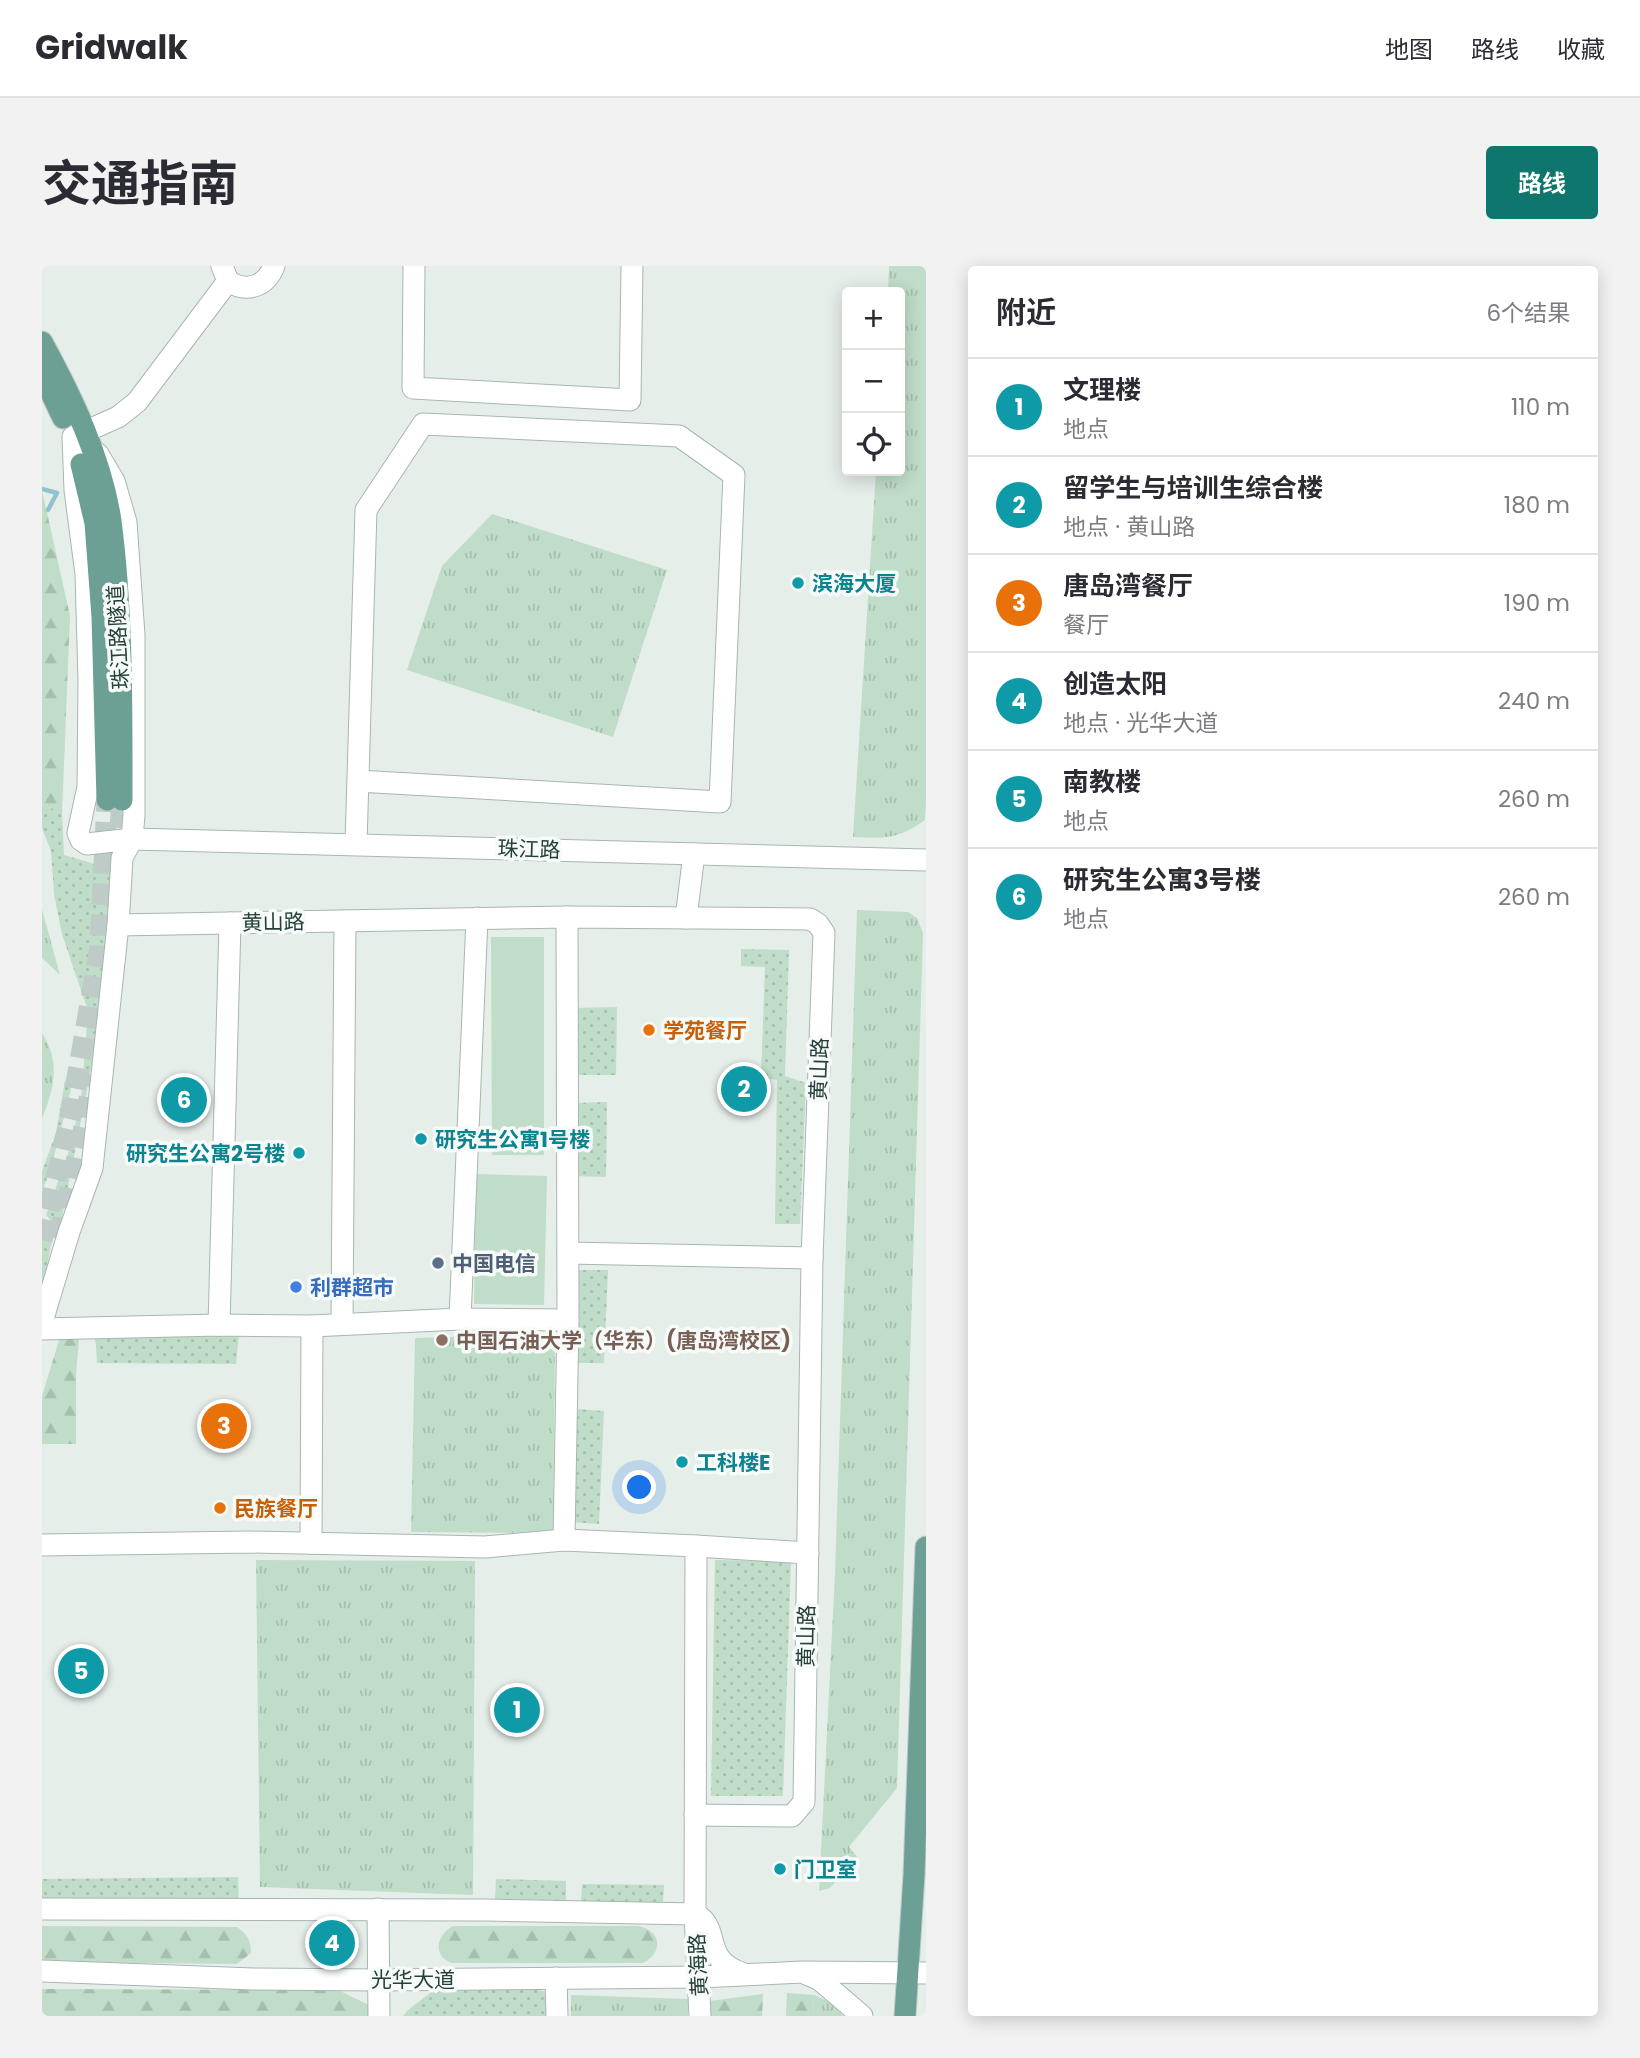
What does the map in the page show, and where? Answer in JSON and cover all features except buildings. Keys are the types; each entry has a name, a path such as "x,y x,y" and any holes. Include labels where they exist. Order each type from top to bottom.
{"main road":[{"path":"42,342 79,434"},
{"path":"42,374 79,434"},
{"name":"珠江路隧道","path":"79,434 93,478 114,800"},
{"path":"905,2016 917,1972 926,1547"}],"street":[{"path":"42,1322 69,1232 92,1168 118,925 122,858 132,839 134,635 126,522 114,481 79,434 118,417 137,402 225,274 236,286 254,287 263,282 274,266"},
{"path":"414,266 413,388 630,400 632,266"},
{"path":"356,844 366,510 422,424 679,436 734,475 720,802 358,782"},
{"name":"珠江路","path":"79,434 75,490 86,574 89,693 88,787 78,833 81,840 87,844 132,839 926,860"},
{"path":"686,918 694,853"},
{"path":"564,1540 568,1320 567,917"},
{"name":"黄山路","path":"118,925 567,917 810,919 818,924 824,933 812,1258 804,1802 792,1816 695,1815"},
{"path":"460,1319 477,918"},
{"path":"342,1323 345,921"},
{"path":"219,1325 230,923"},
{"path":"568,1253 812,1258"},
{"path":"42,1329 312,1326 460,1319 568,1320"},
{"path":"311,1543 312,1326"},
{"path":"42,1545 311,1543 485,1547 564,1540 808,1553"},
{"name":"黄海路","path":"696,1546 695,1914 700,2016"},
{"path":"42,1909 378,1909 695,1914 704,1919 709,1928 711,1943 720,1960 730,1970 746,1975"},
{"path":"378,1909 379,2016"},
{"name":"光华大道","path":"42,1971 253,1979 379,1980 917,1972"},
{"path":"802,1972 820,1980 862,2016"},
{"path":"556,1978 557,2016"}],"green space":[{"path":"889,266 926,266 926,803 925,820 898,834 875,838 853,837 876,476 905,476 905,287 888,287"},
{"path":"42,490 70,616 62,813 42,804"},
{"path":"492,514 667,570 613,737 407,670 442,566"},
{"path":"42,804 62,813 64,855 112,869 100,1024 61,1222 51,1221 46,1215 68,1154 81,1101 88,1011 62,934 54,894 51,851 42,828"},
{"path":"42,909 60,975 42,958"},
{"path":"857,910 908,912 917,918 923,933 897,1788 849,1847 858,1858 830,1888 819,1891 835,1573"},
{"path":"491,937 544,937 544,1155 492,1155"},
{"path":"741,949 789,950 785,1076 806,1083 800,1224 775,1224 777,1080 761,1077 765,967 741,966"},
{"path":"617,1007 616,1075 573,1075 573,1008"},
{"path":"42,1033 52,1055 54,1076 42,1119"},
{"path":"65,1080 71,1089 51,1169 42,1191 42,1171 56,1133"},
{"path":"607,1102 606,1177 573,1176 572,1103"},
{"path":"476,1174 547,1176 544,1305 474,1304"},
{"path":"42,1233 53,1234 42,1292"},
{"path":"575,1270 608,1270 604,1363 572,1363"},
{"path":"95,1332 239,1334 236,1364 97,1363"},
{"path":"555,1334 553,1533 411,1532 415,1338"},
{"path":"60,1337 79,1339 76,1444 42,1444 42,1396"},
{"path":"576,1409 604,1411 599,1524 571,1522"},
{"path":"256,1560 475,1561 473,1895 260,1887"},
{"path":"715,1560 791,1561 783,1796 711,1796"},
{"path":"238,1877 239,1902 42,1903 42,1879"},
{"path":"496,1879 566,1881 566,1900 495,1899"},
{"path":"582,1884 664,1885 663,1903 581,1902"},
{"path":"42,1926 237,1927 248,1938 251,1953 237,1964 42,1962"},
{"path":"453,1926 638,1926 651,1932 657,1942 657,1948 643,1963 452,1963 441,1956 439,1945 443,1935"},
{"path":"42,1989 338,1990 369,2005 369,2016 42,2016"},
{"path":"434,1990 540,1990 547,1992 547,2016 403,2016"},
{"path":"787,1993 814,1995 813,2016 786,2016"},
{"path":"763,1994 762,2016 710,2016 710,2001"},
{"path":"571,1995 688,1999 688,2016 571,2016"},
{"path":"814,1995 832,2003 843,2016 813,2016"}],"waterway":[{"path":"42,489 57,493 48,510"}],"tunnel":[{"path":"42,1240 70,1118 100,947 107,800"},
{"path":"118,859 122,800"},
{"path":"59,1239 93,1075"}],"place":[{"name":"滨海大厦","path":"798,583"},
{"name":"学苑餐厅","path":"649,1030"},
{"name":"留学生与培训生综合楼","path":"744,1089"},
{"name":"研究生公寓3号楼","path":"184,1100"},
{"name":"研究生公寓1号楼","path":"421,1139"},
{"name":"研究生公寓2号楼","path":"299,1153"},
{"name":"中国电信","path":"438,1263"},
{"name":"利群超市","path":"296,1287"},
{"name":"中国石油大学（华东）(唐岛湾校区)","path":"442,1340"},
{"name":"唐岛湾餐厅","path":"224,1426"},
{"name":"工科楼E","path":"682,1462"},
{"name":"民族餐厅","path":"220,1508"},
{"name":"南教楼","path":"81,1671"},
{"name":"文理楼","path":"517,1710"},
{"name":"门卫室","path":"780,1869"},
{"name":"创造太阳","path":"332,1943"}]}
